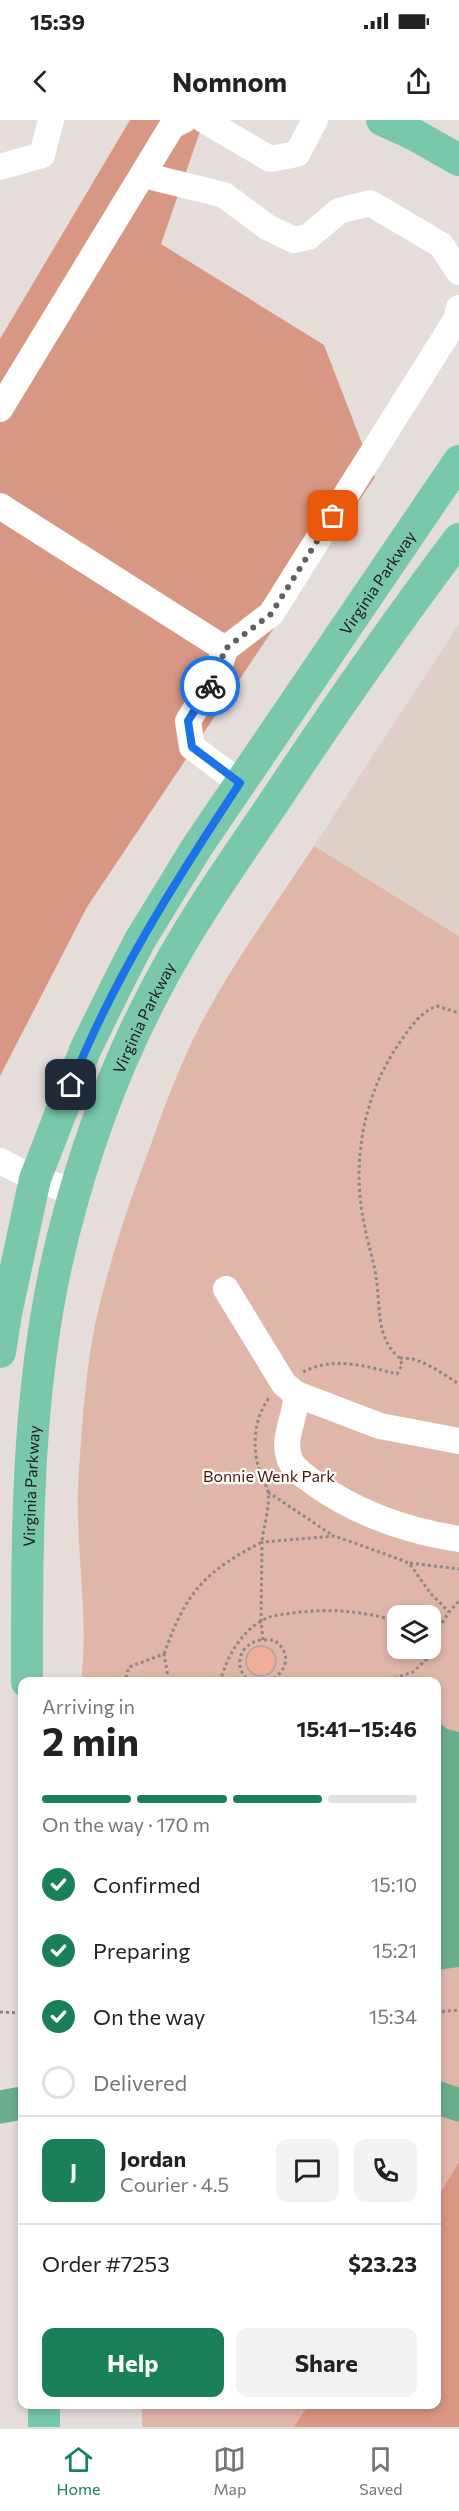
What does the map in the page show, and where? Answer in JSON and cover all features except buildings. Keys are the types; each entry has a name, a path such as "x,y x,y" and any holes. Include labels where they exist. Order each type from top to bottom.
{"main road":[{"path":"382,120 415,135 459,160"},
{"name":"Virginia Parkway","path":"0,1353 34,1179 86,1048 126,967 197,847 459,461"},
{"name":"Virginia Parkway","path":"27,1677 28,1498 32,1428 41,1354 63,1236 92,1140 118,1070 157,986 223,875 348,690 459,539"},
{"path":"240,783 272,804"},
{"path":"44,2409 44,2427"}],"street":[{"path":"0,167 42,155 51,120"},
{"path":"0,408 172,126 184,120"},
{"path":"204,120 270,159 297,153 315,120"},
{"path":"143,175 224,195 267,227 294,240 308,237 339,211 370,203 441,245 459,272"},
{"path":"240,783 192,747 188,721 217,674 225,649 271,614 456,320 459,308"},
{"path":"0,506 225,649"},
{"path":"0,1161 34,1179 76,1192"},
{"path":"226,1289 284,1383 296,1394 380,1426 459,1441"},
{"path":"296,1394 297,1406 289,1431 287,1447 289,1459 296,1469 349,1506 418,1532 459,1539"}],"path":[{"path":"400,1358 383,1338 377,1279 364,1227 359,1164 364,1122 372,1096 389,1059 420,1016 437,1006 459,1013"},
{"path":"268,1492 334,1536 409,1563 459,1569"},
{"path":"263,1640 261,1621 262,1542 334,1536"},
{"path":"409,1563 431,1593 449,1612"},
{"path":"441,1625 459,1601"},
{"path":"221,1677 227,1658 244,1636 261,1621 275,1616 325,1609 369,1614 387,1619"},
{"path":"244,1677 239,1670 240,1658 245,1648 254,1642 274,1640 283,1647 286,1657 283,1669 274,1677"},
{"path":"126,1677 129,1668 164,1654 168,1677"},
{"path":"398,1677 413,1672 427,1659"},
{"path":"441,2012 459,2010"},
{"path":"0,2012 18,2013"}],"shaded area":[{"path":"130,120 204,120 161,244 324,345 375,477 87,907 0,1076 0,339"},
{"path":"459,624 459,936 314,846"},
{"path":"441,1724 447,1729 459,1732 459,1967 441,1969"},
{"path":"459,2162 459,2427 294,2427 305,2409 441,2409 441,2191"}],"green space":[{"name":"Bonnie Wenk Park","path":"314,846 459,936 459,2162 441,2191 441,1677 81,1677 84,1629 78,1522 79,1469 88,1367 95,1327 117,1243 169,1094 202,1022 228,977"},
{"path":"142,2409 305,2409 294,2427 142,2427"}],"waterway":[{"path":"441,2099 459,2105"},
{"path":"0,2107 18,2104"}],"way so far":[{"path":"210,686 217,674 225,649 271,614 333,516"}],"route":[{"path":"71,1085 102,1014 140,940 197,847 240,783 192,747 188,721 210,686"}]}
